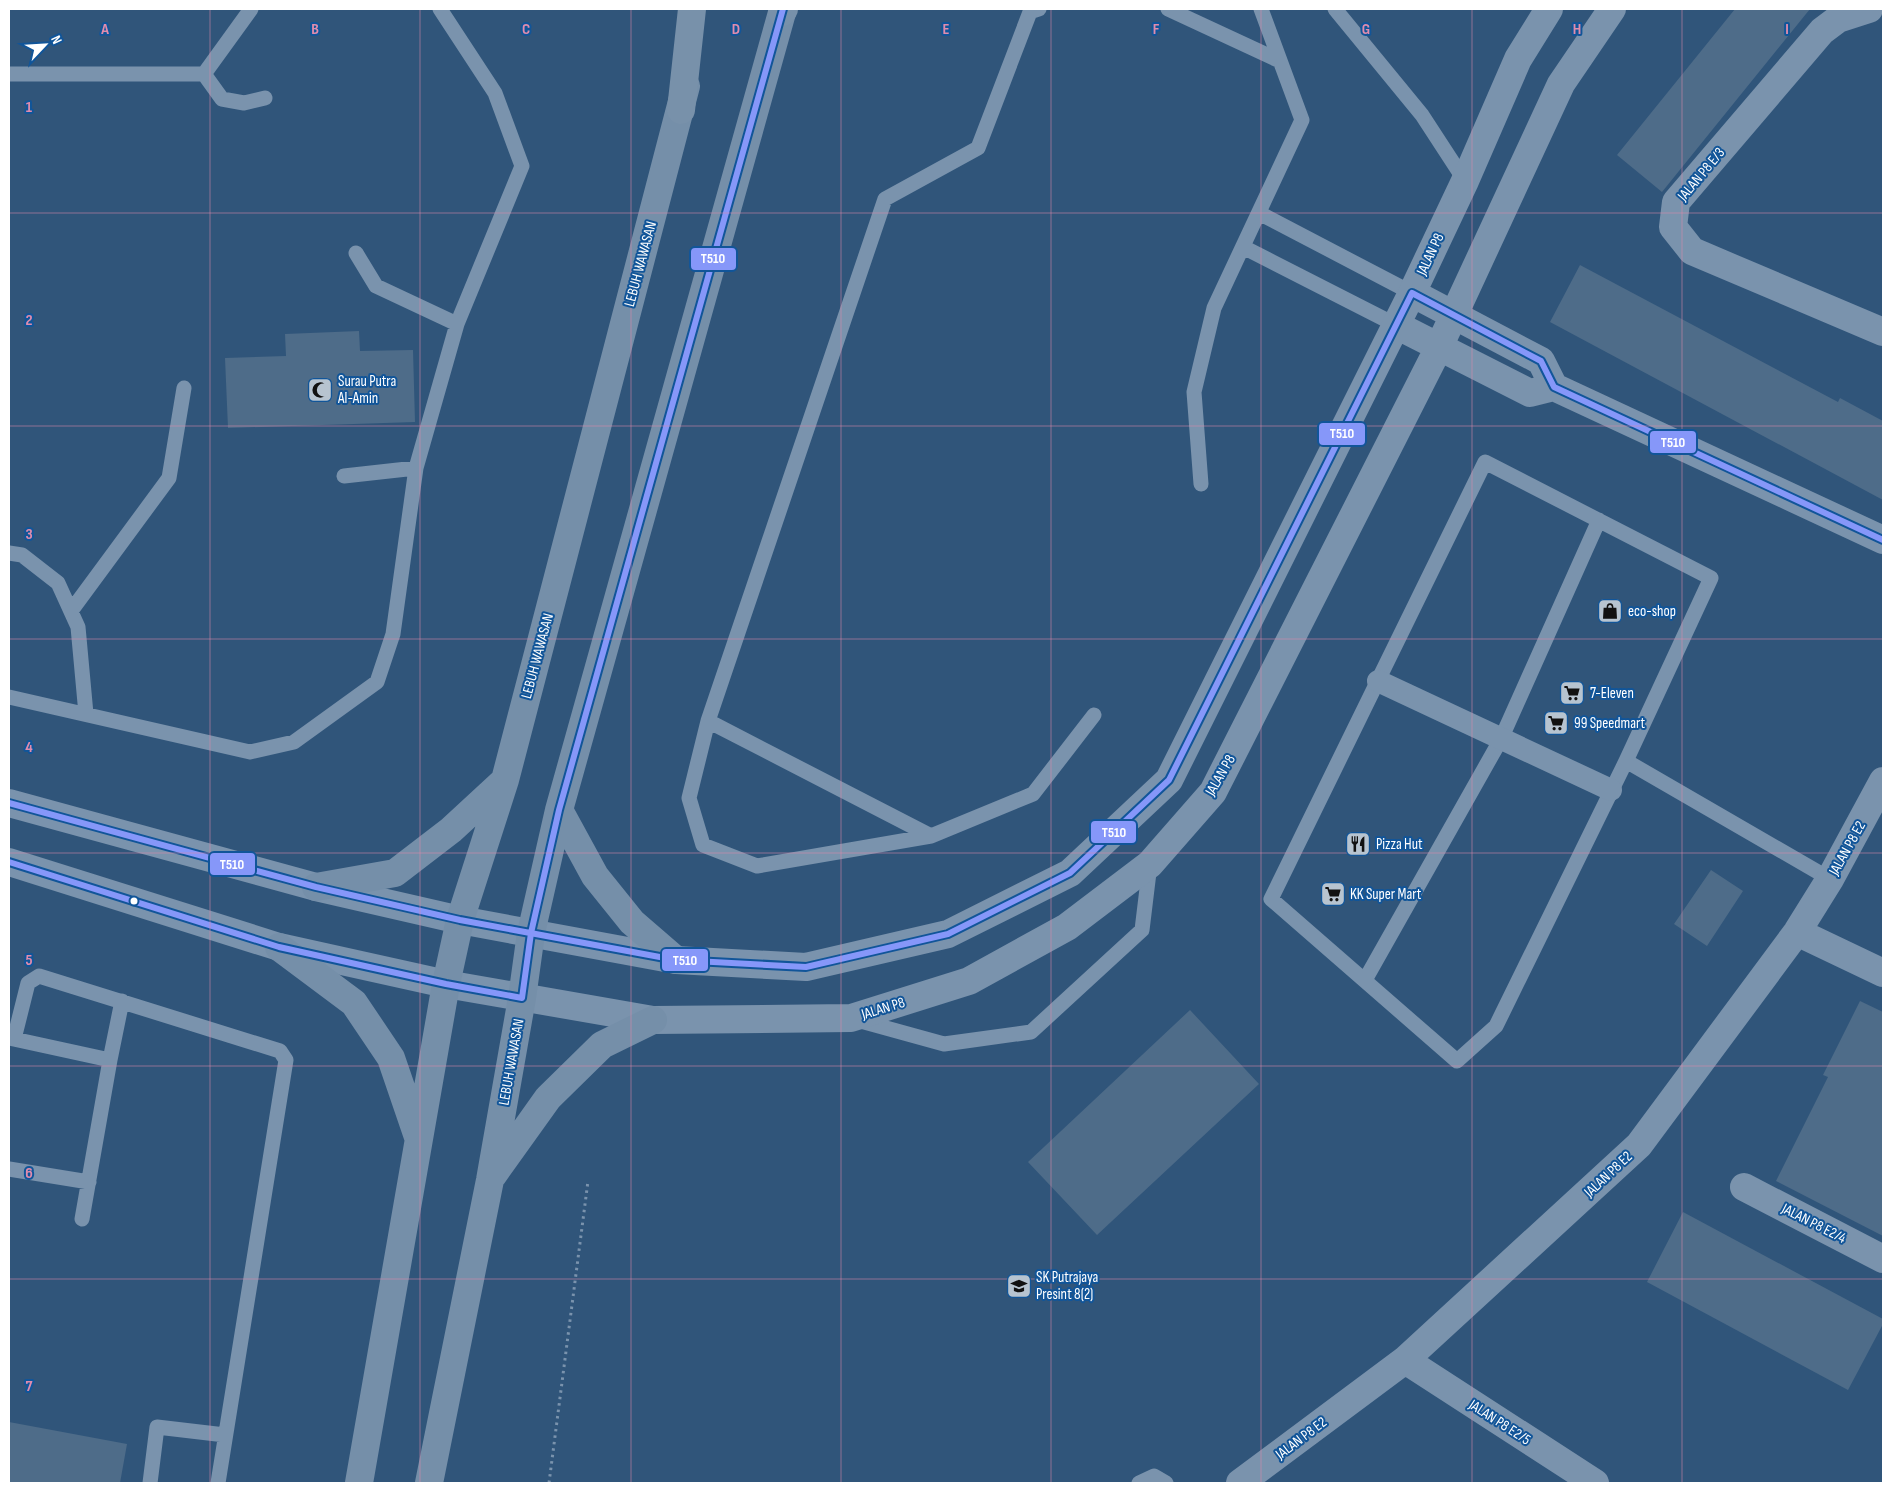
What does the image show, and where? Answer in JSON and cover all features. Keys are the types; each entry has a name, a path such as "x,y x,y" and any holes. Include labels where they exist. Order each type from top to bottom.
{"main road":[{"path":"680,110 692,9"},
{"name":"LEBUH WAWASAN","path":"359,1483 446,984 460,920 505,780 680,110 702,9"},
{"name":"LEBUH WAWASAN","path":"429,1483 490,1180 522,998 531,933 559,810 783,10"},
{"path":"316,887 395,873 451,830 505,780"},
{"path":"559,810 601,884 632,922 676,960"},
{"path":"279,947 354,1003 391,1058 419,1140"},
{"path":"490,1180 548,1098 602,1045 653,1020"}],"street":[{"name":"JALAN P8","path":"9,803 316,887 460,920 676,960 806,967 948,934 1070,873 1169,780 1412,293 1465,181 1518,59 1549,9"},
{"name":"JALAN P8","path":"9,862 279,947 446,984 653,1020 851,1018 970,981 1068,926 1150,864 1213,792 1439,347 1562,84 1612,9"},
{"name":"JALAN P8 E/3","path":"1869,9 1838,18 1822,32 1676,202 1673,227 1692,251 1883,332"},
{"path":"1412,293 1541,361 1554,387 1883,540"},
{"path":"1396,324 1530,393 1554,387"},
{"path":"1378,680 1611,790"},
{"name":"JALAN P8 E2","path":"1240,1483 1405,1360 1639,1144 1797,932 1830,879 1883,781"},
{"path":"1797,932 1883,972"},
{"name":"JALAN P8 E2/4","path":"1744,1187 1883,1260"},
{"name":"JALAN P8 E2/5","path":"1405,1360 1595,1483"}],"lane":[{"path":"204,74 251,9"},
{"path":"9,697 250,752 294,742 377,682 393,634 416,468 457,324 522,166 495,93 440,9"},
{"path":"1039,9 1030,12 978,148 885,199 708,721 689,798 703,845 757,866 931,836 1033,794 1094,714"},
{"path":"1168,9 1280,60"},
{"path":"1201,484 1194,392 1214,308 1302,120 1261,9"},
{"path":"1335,9 1422,115 1465,181"},
{"path":"9,74 204,74"},
{"path":"204,74 222,99 244,103 265,98"},
{"path":"1259,213 1412,293"},
{"path":"1243,247 1396,324"},
{"path":"356,253 376,286 457,324"},
{"path":"71,611 170,478 184,388"},
{"path":"1485,462 1711,578 1626,761 1496,1026 1456,1061 1271,899 1378,680 1485,462"},
{"path":"344,476 416,468"},
{"path":"1365,980 1501,739 1599,520"},
{"path":"9,553 22,555 58,583 78,627 86,714"},
{"path":"708,721 931,836"},
{"path":"1626,761 1830,879"},
{"path":"851,1018 944,1044 1031,1032 1142,930 1150,864"},
{"path":"110,1060 11,1039 28,983 39,976 280,1051 286,1060 218,1483"},
{"path":"82,1219 122,1001"},
{"path":"9,1169 89,1182"},
{"path":"150,1483 157,1427 225,1435"},
{"path":"1139,1483 1154,1476 1166,1483"}],"path":[{"path":"549,1483 588,1180"}],"building":[{"path":"1735,9 1810,9 1662,192 1617,155"},
{"path":"1580,265 1838,402 1840,398 1883,421 1883,500 1550,322"},
{"name":"Surau Putra Al-Amin","path":"359,331 360,351 413,350 415,422 228,428 225,358 286,356 285,334"},
{"path":"1711,870 1743,891 1707,946 1674,924"},
{"path":"1860,1001 1883,1012 1883,1236 1776,1181 1828,1077 1823,1075"},
{"path":"1190,1010 1259,1084 1097,1235 1028,1162"},
{"path":"1683,1212 1883,1319 1883,1324 1848,1390 1647,1282"},
{"path":"9,1422 127,1444 120,1483 9,1483"}],"transit line":[{"name":"T510","path":"9,862 279,947 446,984 522,998 531,933 559,810 783,9"},
{"name":"T510","path":"9,803 316,887 460,920 676,960 806,967 948,934 1070,873 1169,780 1412,293 1541,361 1554,387 1883,540"}],"place":[{"name":"Surau Putra Al-Amin","path":"320,390"},
{"name":"eco-shop","path":"1610,611"},
{"name":"7-Eleven","path":"1572,693"},
{"name":"99 Speedmart","path":"1556,723"},
{"name":"Pizza Hut","path":"1358,844"},
{"name":"KK Super Mart","path":"1333,894"},
{"name":"SK Putrajaya Presint 8(2)","path":"1019,1286"}]}
